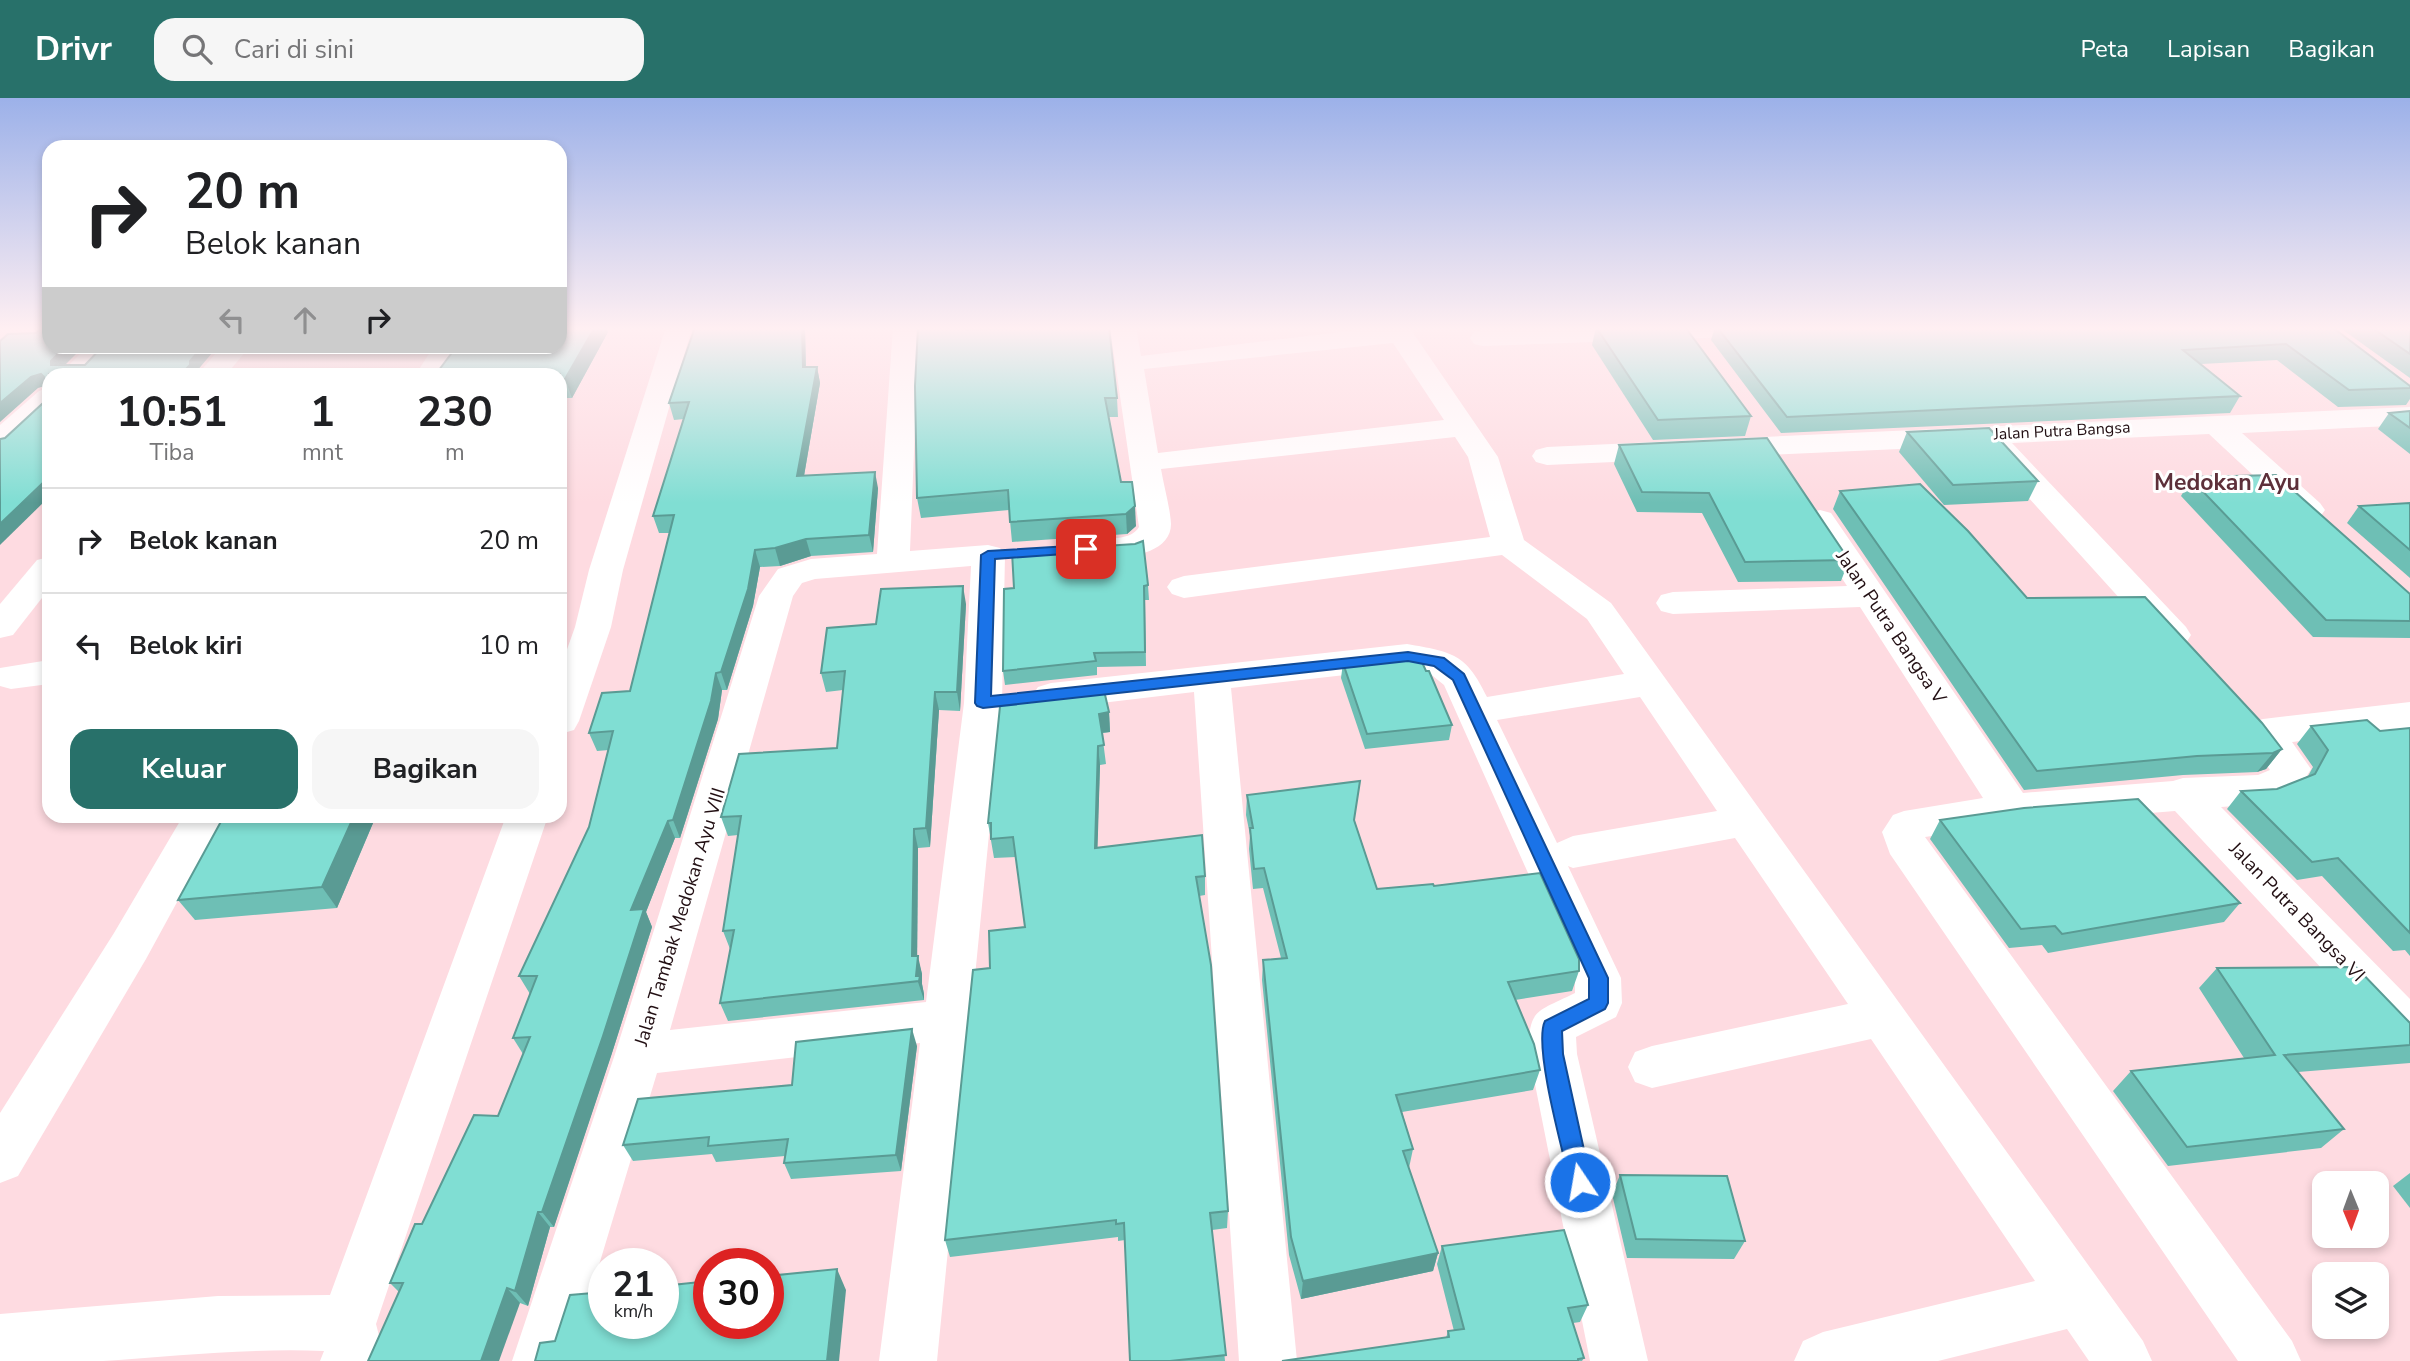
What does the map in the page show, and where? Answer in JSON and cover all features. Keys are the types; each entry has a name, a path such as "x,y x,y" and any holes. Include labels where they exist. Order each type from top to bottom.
{"street":[{"path":"567,681 576,629 606,570 661,386"},
{"path":"893,561 903,386"},
{"path":"1069,550 1135,546 1150,538 1155,527 1132,386"},
{"path":"1435,386 1483,457 1509,544 1599,611 2123,1361"},
{"path":"0,441 42,403"},
{"name":"Jalan Putra Bangsa","path":"1547,456 1763,434 1987,435 2410,416"},
{"path":"2215,424 2328,526"},
{"path":"1164,461 1463,427"},
{"name":"Jalan Putra Bangsa V","path":"1763,434 2012,809"},
{"path":"1987,435 2196,660"},
{"path":"1184,587 1509,544"},
{"name":"Jalan Tambak Medokan Ayu VIII","path":"541,1361 639,1054 776,596 790,576 811,569 1002,554 908,1361"},
{"path":"0,627 42,576"},
{"path":"1673,603 1870,596"},
{"path":"983,703 1408,656 1439,662 1459,678 1598,978 1599,1003 1552,1027 1553,1054 1619,1361"},
{"path":"11,677 42,673"},
{"path":"1212,679 1268,1361"},
{"path":"1498,706 1649,684"},
{"path":"2272,1361 1905,843 1903,832 1908,826 1920,822 2012,809 2183,793 2262,789 2284,780 2291,769 2253,722 2410,715"},
{"name":"Jalan Putra Bangsa VI","path":"2183,793 2410,1031"},
{"path":"1573,852 1746,821"},
{"path":"0,1159 130,946 199,823"},
{"path":"0,1342 193,1326 308,1321 349,1342 525,823"},
{"path":"1652,1067 1882,1017"},
{"path":"639,1054 947,1020"},
{"path":"1823,1361 2079,1298"}],"building":[{"path":"0,386 20,386 0,403"},
{"path":"675,386 814,386 797,476 875,472 869,535 806,539 775,548 755,550 748,589 721,672 716,673 711,701 673,820 668,821 631,910 644,909 603,1036 542,1212 538,1212 515,1291 507,1288 481,1361 368,1361 403,1283 390,1283 415,1224 422,1224 474,1115 498,1116 530,1037 513,1038 537,976 519,976 589,827 613,731 589,733 602,693 630,691 674,515 653,516 689,402 669,403"},
{"path":"915,386 1116,386 1117,398 1105,398 1121,482 1132,482 1135,506 1126,514 1010,522 1008,490 917,498"},
{"path":"1635,386 1729,386 1751,416 1658,420"},
{"path":"1763,386 2228,386 2240,396 1787,417"},
{"path":"2343,386 2410,386 2410,388 2349,390"},
{"path":"42,404 42,484 0,524 0,439 5,438"},
{"path":"2410,411 2410,428 2389,413"},
{"path":"1989,428 2038,481 1953,485 1907,432"},
{"path":"1767,438 1849,560 1745,562 1709,493 1642,492 1619,445"},
{"path":"2276,475 2410,594 2410,621 2326,620 2191,479"},
{"path":"1920,484 1968,531 2027,598 2145,597 2262,723 2282,749 2273,753 2197,756 2037,771 1840,491"},
{"path":"2410,503 2410,550 2359,506"},
{"path":"1143,541 1148,585 1144,586 1145,652 1094,653 1096,661 1003,671 1004,589 1014,588 1012,552 1135,544"},
{"path":"963,586 957,692 935,692 926,828 914,829 912,956 918,956 916,976 920,976 919,981 720,1003 734,930 723,931 741,816 721,817 739,754 837,748 845,671 821,673 827,628 876,624 881,589"},
{"path":"1409,656 1420,658 1426,671 1429,671 1452,725 1367,734 1343,663"},
{"path":"1103,686 1109,712 1099,714 1104,745 1098,746 1095,848 1202,835 1205,876 1196,877 1211,965 1228,1211 1210,1213 1226,1355 1170,1361 1130,1361 1124,1223 1116,1224 1116,1220 945,1240 973,970 990,968 989,931 1025,927 1013,837 991,839 991,823 988,823 1001,697"},
{"path":"2367,720 2380,731 2410,728 2410,933 2338,858 2312,862 2241,791 2277,789 2315,774 2328,750 2311,726"},
{"path":"1360,781 1354,820 1377,889 1434,886 1540,873 1579,959 1579,971 1508,982 1534,1044 1540,1070 1396,1095 1413,1149 1403,1151 1438,1253 1303,1281 1291,1237 1263,960 1287,958 1264,868 1254,869 1250,828 1253,828 1247,795"},
{"path":"2138,799 2240,903 2062,934 2055,926 2021,929 1940,820 2024,808"},
{"path":"220,823 351,823 322,887 178,900"},
{"path":"2356,967 2410,1023 2410,1045 2284,1055 2344,1129 2187,1147 2131,1071 2275,1055 2217,968"},
{"path":"912,1029 896,1155 784,1163 788,1139 708,1146 709,1137 623,1145 638,1099 792,1085 796,1042"},
{"path":"1620,1175 1727,1176 1745,1241 1636,1239"},
{"path":"1564,1230 1588,1305 1568,1308 1584,1358 1578,1361 1282,1361 1449,1337 1448,1331 1464,1329 1442,1246"},
{"path":"837,1269 827,1361 535,1361 540,1343 555,1341 570,1295 588,1293 588,1339 679,1339 679,1284 693,1283 693,1339 784,1339 784,1274"}],"district":[{"name":"Medokan Ayu","path":"2227,482"}],"route":[{"path":"1086,549 988,555 983,703 1408,656 1439,662 1459,678 1598,978 1599,1003 1552,1027 1553,1054 1580,1182"}]}
